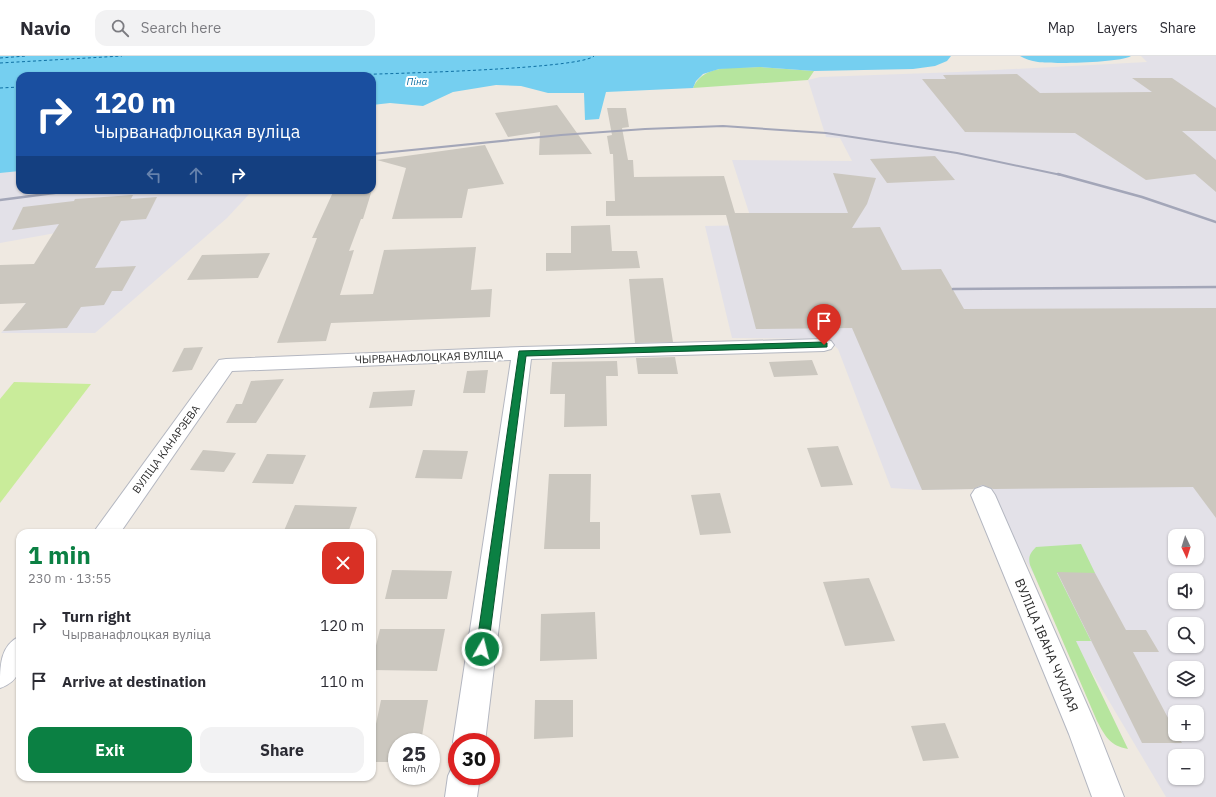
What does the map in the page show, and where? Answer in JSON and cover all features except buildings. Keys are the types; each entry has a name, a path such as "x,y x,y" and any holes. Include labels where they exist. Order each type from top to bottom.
{"street":[{"name":"ЧЫРВАНАФЛОЦКАЯ ВУЛІЦА","path":"226,365 522,353 824,345"},
{"path":"470,733 522,353"},
{"name":"ВУЛІЦА КАНАРЭЕВА","path":"109,529 226,365"},
{"name":"ВУЛІЦА ІВАНА ЧУКЛАЯ","path":"983,495 1091,750 1108,797"},
{"path":"0,675 16,654"},
{"path":"461,797 463,785"}],"shaded area":[{"path":"1141,56 1216,56 1216,797 1166,797 983,489 922,490 891,488 838,349 827,339 732,338 705,226 753,225 732,160 852,161 840,138 826,137 808,80 820,77 958,72 1147,62"},
{"path":"16,171 16,194 249,194 227,218 95,333 1,333 20,311 47,272 67,231 0,243 0,173"}],"green space":[{"path":"760,67 814,71 808,80 693,88 698,80 705,74 722,68"},
{"path":"14,382 91,384 0,503 0,399"},
{"path":"1081,544 1095,573 1057,573 1091,641 1076,641 1128,749 1112,743 1097,721 1030,565 1030,555 1036,547"}],"water":[{"name":"Піна","path":"0,56 951,56 947,61 935,66 913,69 814,71 760,67 719,69 703,74 696,81 693,88 606,92 599,119 585,120 584,93 548,93 521,86 496,85 453,92 423,106 390,103 376,105 376,72 16,72 16,171 0,173"},
{"path":"1020,56 1131,56 1100,62 1046,63 1035,62"}],"ferry route":[{"path":"0,58 26,56"},
{"path":"0,63 122,56"},
{"path":"376,74 503,69 578,61 594,56"},
{"path":"0,88 16,87"}],"railway":[{"path":"376,154 561,135 645,129 723,126 826,133 957,153 1061,175"},
{"path":"1058,174 1142,197 1216,222"},
{"path":"0,200 46,194"},
{"path":"953,289 1216,287"}],"route":[{"path":"482,649 522,353 824,345"}]}
